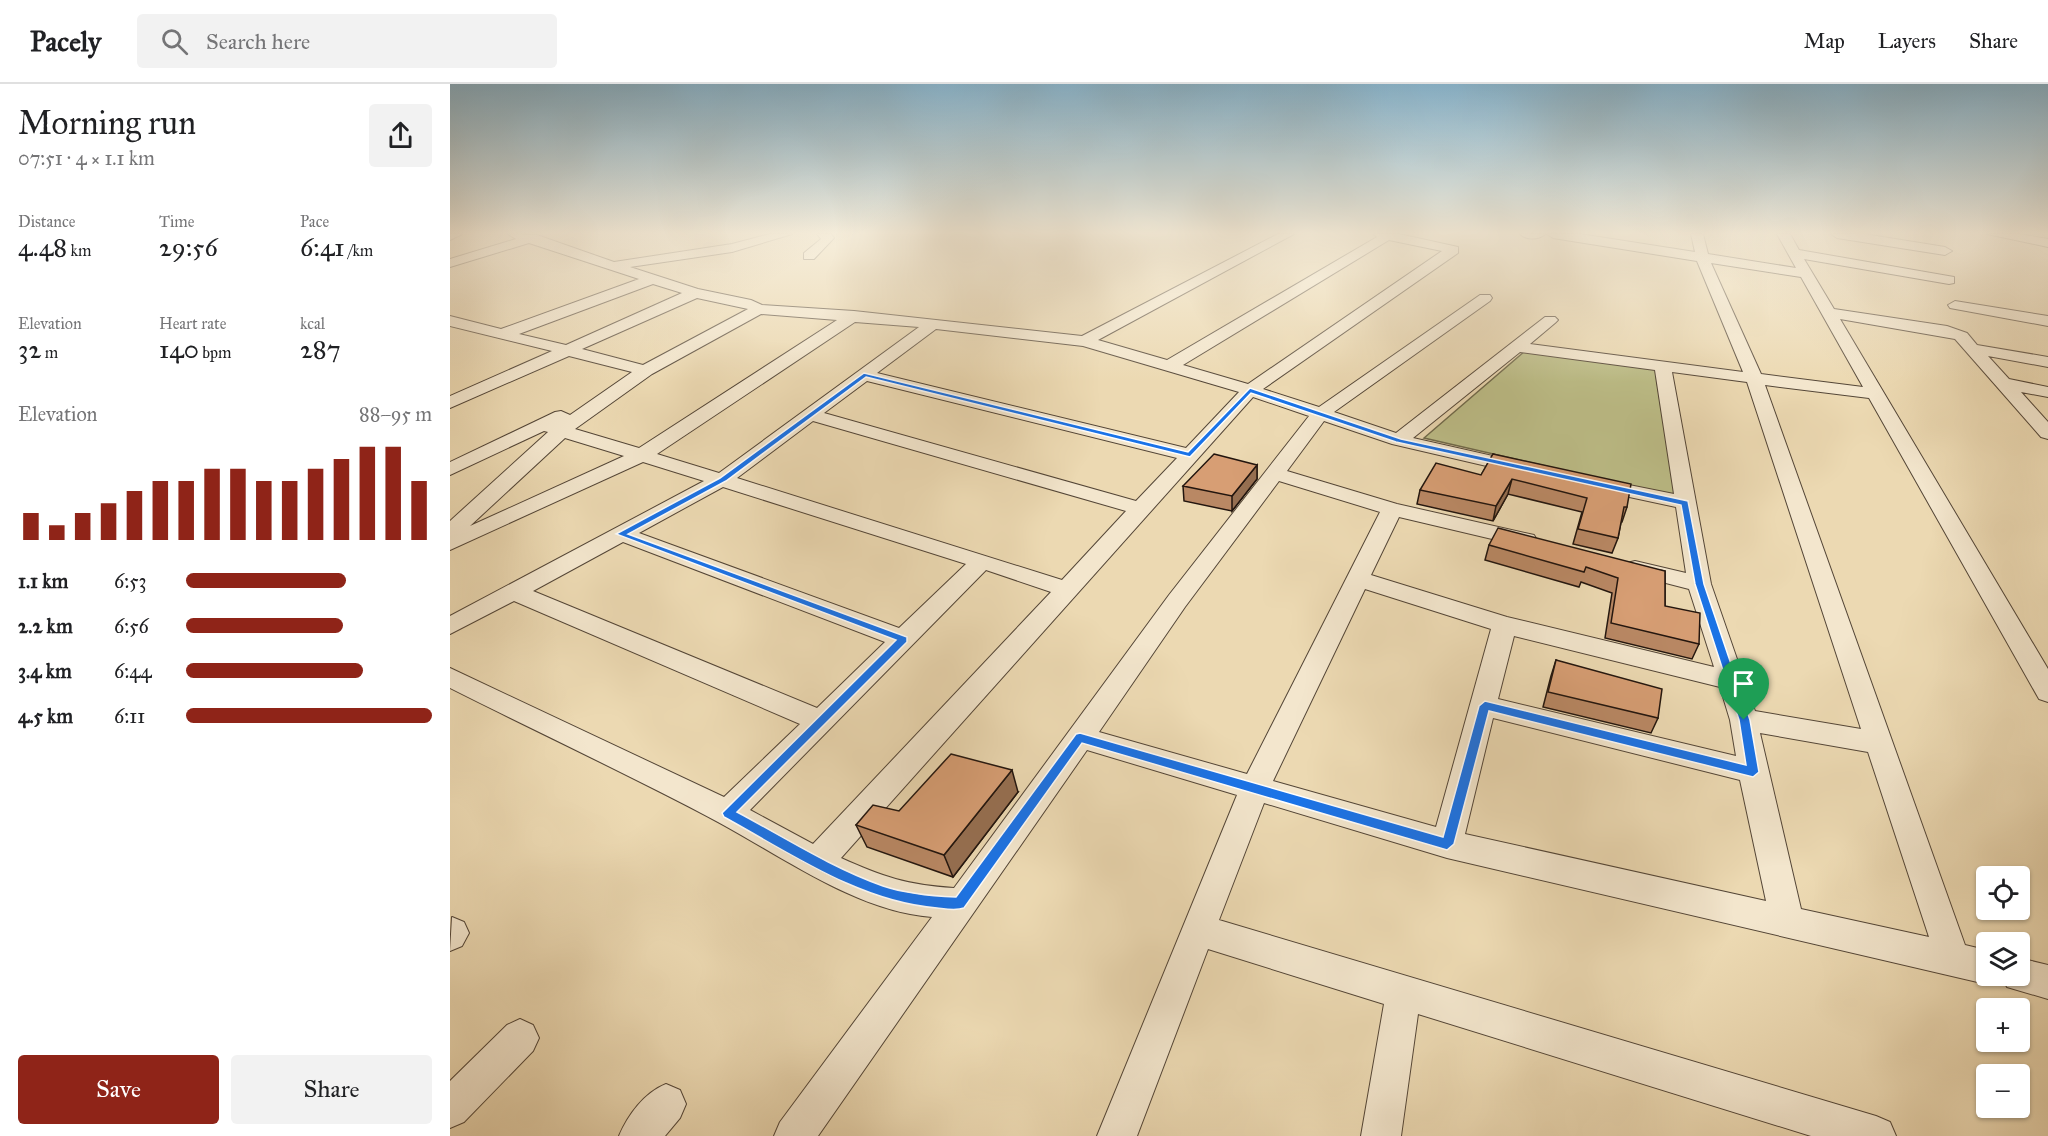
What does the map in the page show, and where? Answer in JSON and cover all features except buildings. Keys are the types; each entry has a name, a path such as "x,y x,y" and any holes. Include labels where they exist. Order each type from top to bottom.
{"street":[{"path":"503,334 642,283"},
{"path":"665,283 695,293 751,304 758,309 854,316 1084,340 1250,390 1399,440 1541,472"},
{"path":"1084,340 1194,283"},
{"path":"1169,366 1305,283"},
{"path":"817,862 1250,390 1405,283"},
{"path":"1713,283 1754,377 1953,959"},
{"path":"1813,283 1876,394 2037,656 2048,692"},
{"path":"450,403 695,293"},
{"path":"794,1136 858,1050 1177,601 1319,415 1485,298"},
{"path":"1955,305 2048,321"},
{"path":"450,469 551,428 645,370 758,309"},
{"path":"1830,313 1954,333 1966,339 2046,428"},
{"path":"450,543 642,455 854,316"},
{"path":"1399,440 1550,320"},
{"path":"450,321 645,370"},
{"path":"450,626 723,479 933,324"},
{"path":"450,337 475,327"},
{"path":"1518,347 1876,394"},
{"path":"1975,349 2048,362"},
{"path":"1663,366 1700,584 1744,720 1753,772 1787,921"},
{"path":"864,375 1190,455"},
{"path":"2006,384 2048,392"},
{"path":"811,415 1141,508"},
{"path":"551,428 723,479 1066,590"},
{"path":"450,532 531,455 551,428"},
{"path":"1273,473 1392,509 1543,544"},
{"path":"1584,482 1685,503"},
{"path":"1117,1136 1255,788 1392,509"},
{"path":"621,534 903,639"},
{"path":"728,813 982,561"},
{"path":"1610,561 1700,584"},
{"path":"1359,579 1504,625 1732,681"},
{"path":"513,592 821,721"},
{"path":"1447,844 1485,706 1504,625"},
{"path":"450,677 728,813 817,862 880,891 916,901 960,904"},
{"path":"1485,706 1753,772"},
{"path":"1744,720 1879,742"},
{"path":"1080,737 1447,844 1976,965"},
{"path":"1198,930 1859,1133"},
{"path":"2030,977 2048,981"},
{"path":"1381,1136 1404,992"},
{"path":"450,1108 520,1038"},
{"path":"639,1136 666,1104"}],"green space":[{"path":"1525,351 1655,369 1675,496 1424,438"}],"route":[{"path":"864,375 1190,455 1250,390 1399,440 1685,503 1700,584 1744,720 1753,772 1485,706 1447,844 1080,737 960,904 916,901 880,891 817,862 728,813 903,639 621,534 723,479 864,375"}]}
